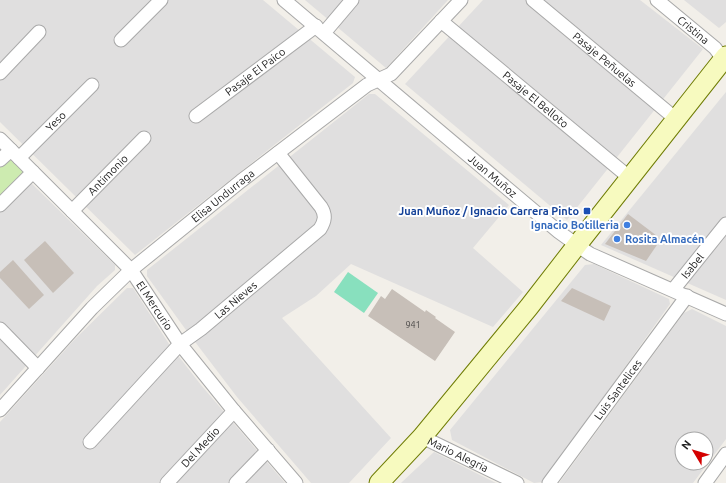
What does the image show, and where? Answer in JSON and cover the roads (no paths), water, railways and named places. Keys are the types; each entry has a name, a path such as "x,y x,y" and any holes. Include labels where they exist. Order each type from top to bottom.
{"main road":[{"path":"379,483 422,437 524,314 676,119 725,60"}],"street":[{"path":"121,40 161,0"},
{"name":"Juan Muñoz","path":"284,0 559,232 577,245 590,254 726,314"},
{"name":"Pasaje El Paico","path":"196,116 320,30 352,0"},
{"name":"Elisa Undurraga","path":"0,410 92,308 131,270 205,209 367,85 391,74 461,0"},
{"name":"Pasaje Peñuelas","path":"533,0 676,119"},
{"name":"Cristina","path":"657,0 715,48 725,60"},
{"name":"Pasaje El Belloto","path":"441,22 630,178"},
{"path":"0,73 39,32"},
{"name":"Yeso","path":"0,160 15,154 92,85"},
{"name":"Antimonio","path":"72,211 144,138"},
{"name":"El Mercurio","path":"0,139 131,270 180,344 296,483"},
{"name":"Las Nieves","path":"90,442 180,344 201,329 323,225 323,211 278,153"},
{"path":"0,206 33,172"},
{"name":"Isabel","path":"673,290 726,224"},
{"name":"Luis Santelices","path":"549,483 687,296"},
{"path":"0,329 38,368"},
{"name":"Del Medio","path":"167,483 234,410"},
{"name":"Mario Alegria","path":"422,437 517,483"},
{"path":"236,483 268,450"},
{"path":"704,483 726,454"}],"place":[{"name":"Juan Muñoz / Ignacio Carrera Pinto","path":"587,211"},
{"name":"Ignacio Botilleria","path":"627,225"},
{"name":"Rosita Almacén","path":"617,239"}]}
